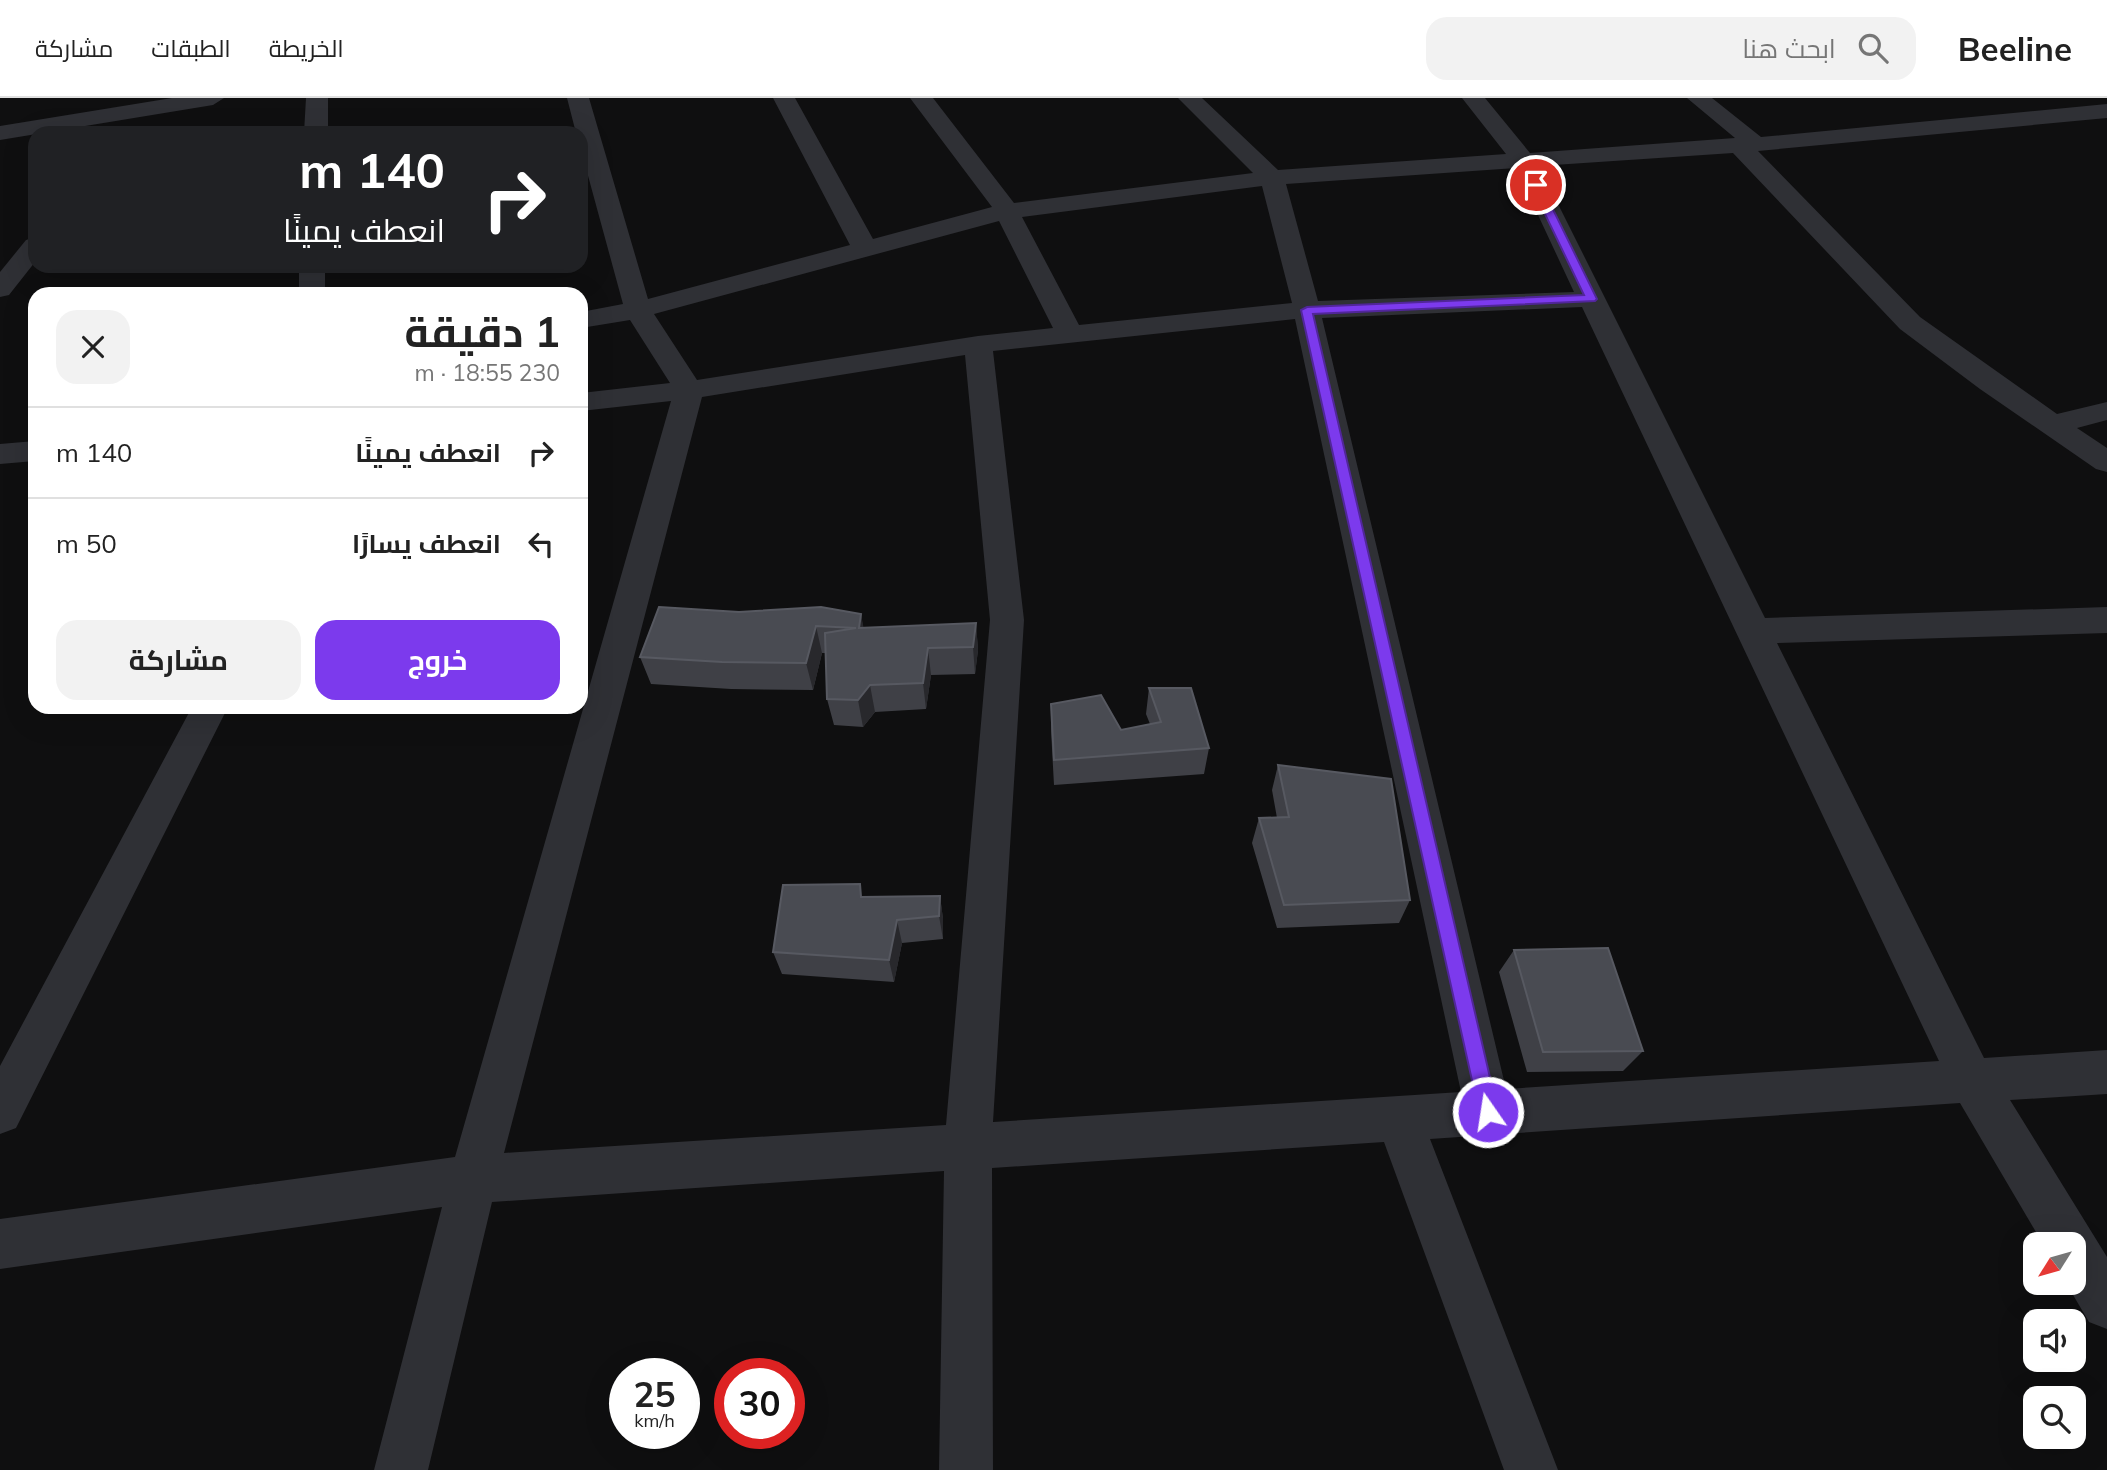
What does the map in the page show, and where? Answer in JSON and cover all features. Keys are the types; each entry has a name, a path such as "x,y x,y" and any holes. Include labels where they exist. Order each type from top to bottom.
{"street":[{"path":"31,126 146,104 213,98"},
{"path":"316,126 317,98"},
{"path":"578,98 586,126"},
{"path":"785,98 865,248"},
{"path":"921,98 1007,211 1070,335"},
{"path":"1189,98 1272,178 1307,310 1488,1112"},
{"path":"1473,98 1525,162 1972,1081 2064,1232"},
{"path":"1698,98 1747,145 1910,323 2107,463"},
{"path":"2047,98 2107,127"},
{"path":"129,126 146,104"},
{"path":"588,319 638,310 1007,211 1272,178 1747,145 2107,111"},
{"path":"0,132 28,127"},
{"path":"401,1470 473,1179 690,390 638,310 588,133"},
{"path":"4,280 28,253"},
{"path":"588,401 690,390 978,344 1307,310 1591,299"},
{"path":"966,1470 968,1146 1007,620 978,344"},
{"path":"2052,425 2107,411"},
{"path":"0,454 28,452"},
{"path":"1752,631 2107,621"},
{"path":"0,1112 206,714"},
{"path":"0,1244 473,1179 2107,1072"},
{"path":"1399,1118 1531,1470"},
{"path":"2086,1269 2107,1304"}],"building":[{"path":"659,607 739,612 821,607 861,614 859,628 976,623 973,647 928,648 923,683 870,685 858,700 827,699 825,633 856,628 816,626 806,663 640,657"},
{"path":"1149,688 1191,688 1209,748 1054,760 1051,704 1101,695 1121,730 1161,722"},
{"path":"1278,765 1391,779 1410,900 1284,905 1259,818 1289,817"},
{"path":"860,884 861,897 940,896 939,916 897,920 889,960 773,952 783,885"},
{"path":"1608,948 1643,1051 1543,1052 1514,950"}],"route":[{"path":"1488,1112 1307,310 1591,299 1536,185"}]}
